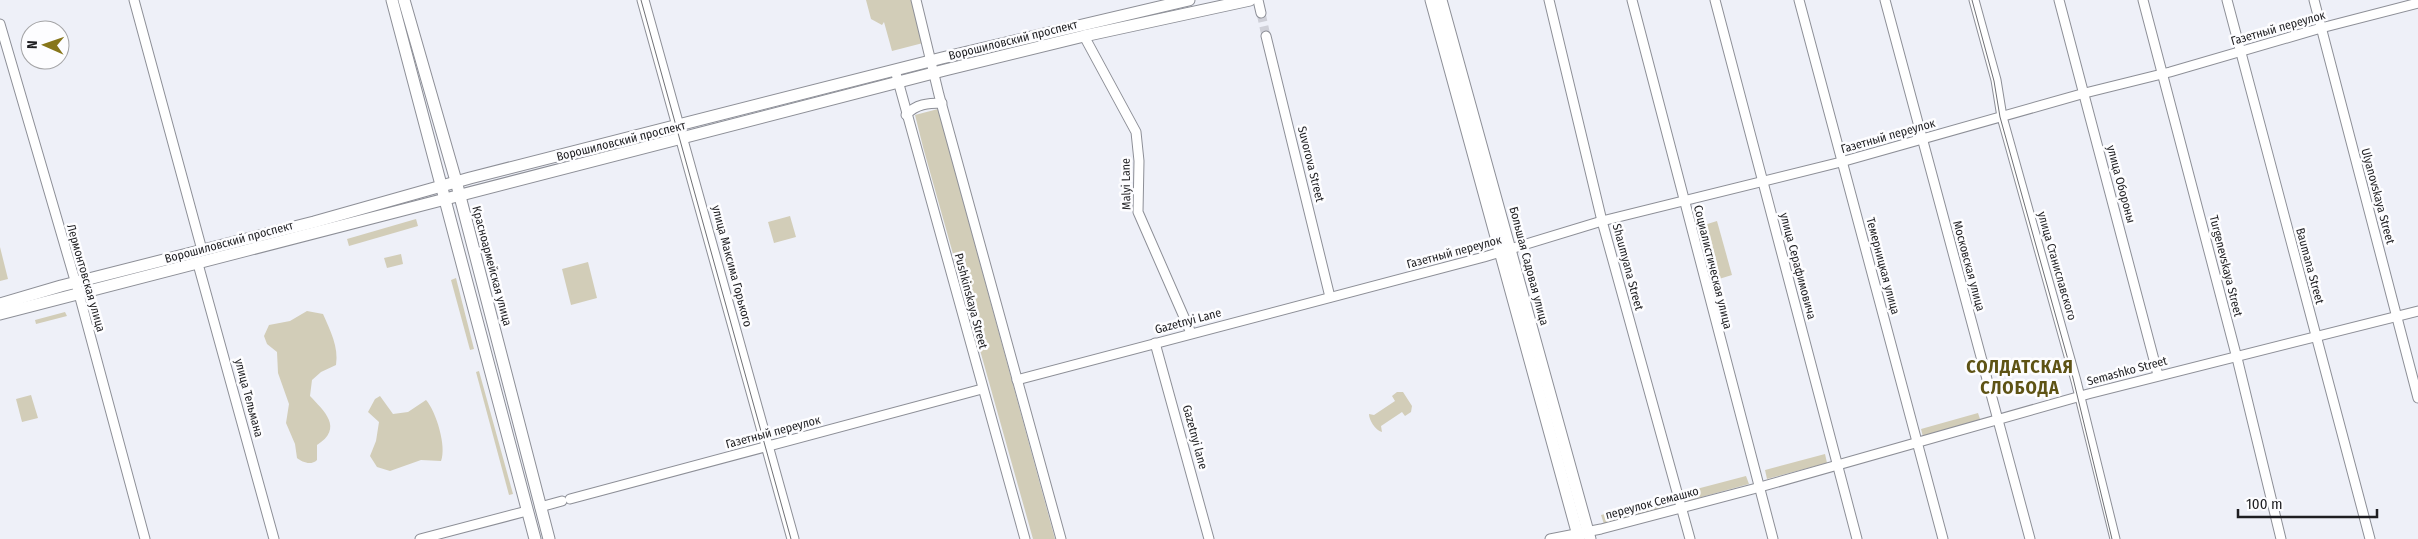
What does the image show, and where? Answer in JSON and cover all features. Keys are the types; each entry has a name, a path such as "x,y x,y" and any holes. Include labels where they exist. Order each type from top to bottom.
{"main road":[{"path":"392,0 535,539"},
{"name":"Красноармейская улица","path":"404,0 456,181 549,539"},
{"name":"улица Максима Горького","path":"643,0 793,539"},
{"name":"Ворошиловский проспект","path":"0,304 74,283 314,222 456,181 895,70 1189,0"},
{"name":"Ворошиловский проспект","path":"0,314 898,82 1084,36 1250,0"},
{"name":"Большая Садовая улица","path":"1430,0 1505,251 1584,536"},
{"name":"Большая Садовая улица","path":"1441,0 1505,251"}],"street":[{"path":"134,0 202,250"},
{"name":"Pushkinskaya Street","path":"916,0 942,103 1061,539"},
{"path":"1258,0 1261,13"},
{"name":"Shaumyana Street","path":"1549,0 1602,222 1690,539"},
{"name":"Социалистическая улица","path":"1632,0 1773,539"},
{"name":"улица Серафимовича","path":"1716,0 1857,539"},
{"name":"Темерницкая улица","path":"1799,0 1943,539"},
{"name":"Московская улица","path":"1885,0 2030,539"},
{"name":"улица Станиславского","path":"1974,0 1996,80 2002,117 2079,396 2115,539"},
{"name":"улица Обороны","path":"2059,0 2158,376"},
{"name":"Turgenevskaya Street","path":"2143,0 2164,74 2236,355 2281,539"},
{"name":"Baumana Street","path":"2227,0 2370,539"},
{"name":"Ulyanovskaya Street","path":"2314,0 2418,398"},
{"name":"Газетный переулок","path":"1330,297 1505,251 1602,222 1841,162 2085,93 2164,74 2321,28 2418,3"},
{"name":"Лермонтовская улица","path":"0,24 74,283 79,294 145,539"},
{"name":"Malyi Lane","path":"1084,36 1136,132 1139,162 1138,212 1192,333"},
{"name":"Suvorova Street","path":"1266,36 1330,297"},
{"name":"Pushkinskaya Street","path":"895,70 1025,539"},
{"path":"906,115 911,110 924,104 942,103"},
{"name":"улица Тельмана","path":"198,264 274,539"},
{"name":"Gazetnyi Lane","path":"1017,380 1330,297"},
{"name":"Semashko Street","path":"1759,488 1918,444 2079,396 2236,355 2418,311"},
{"name":"Gazetnyi lane","path":"1155,343 1209,539"},
{"name":"Газетный переулок","path":"540,507 982,389"},
{"name":"переулок Семашко","path":"1550,539 1584,536 1759,488"},
{"path":"420,539 527,511"}],"shaded area":[{"path":"866,0 911,0 923,43 892,51 884,22 882,25 871,19"},
{"path":"938,109 1055,539 1033,539 923,147 915,115"},
{"path":"790,216 796,237 774,243 768,222"},
{"path":"416,219 418,226 349,246 347,239"},
{"path":"1717,221 1732,275 1719,279 1704,225"},
{"path":"0,247 8,279 0,281"},
{"path":"401,254 403,264 387,268 384,258"},
{"path":"588,262 597,298 571,305 562,269"},
{"path":"456,278 474,349 470,350 451,280"},
{"path":"307,311 323,314 333,339 337,358 336,365 321,372 312,380 310,396 329,420 330,426 325,439 317,445 317,460 309,463 297,458 295,444 286,423 289,404 278,373 277,352 267,344 264,336 269,325 290,321"},
{"path":"65,312 67,316 36,324 35,320"},
{"path":"479,371 513,494 509,495 476,372"},
{"path":"1397,392 1403,392 1412,406 1411,412 1405,416 1402,412 1381,426 1382,432 1373,424 1369,414 1374,415 1395,401 1392,396"},
{"path":"31,395 38,418 22,422 16,399"},
{"path":"380,396 393,414 408,412 426,400 440,429 443,447 441,461 421,460 390,471 377,467 370,456 376,441 379,422 368,412 375,399"},
{"path":"1978,413 1981,422 1923,437 1921,429"},
{"path":"1825,454 1827,463 1767,479 1765,470"},
{"path":"1746,476 1749,484 1687,501 1685,492"},
{"path":"1665,498 1667,507 1604,524 1601,515"}],"tunnel":[{"path":"1261,13 1266,36"}],"tram line":[{"path":"641,0 791,539"},
{"path":"1972,0 1994,81 2000,117 2072,374 2112,539"}],"district":[{"name":"СОЛДАТСКАЯ СЛОБОДА","path":"2020,377"}]}
